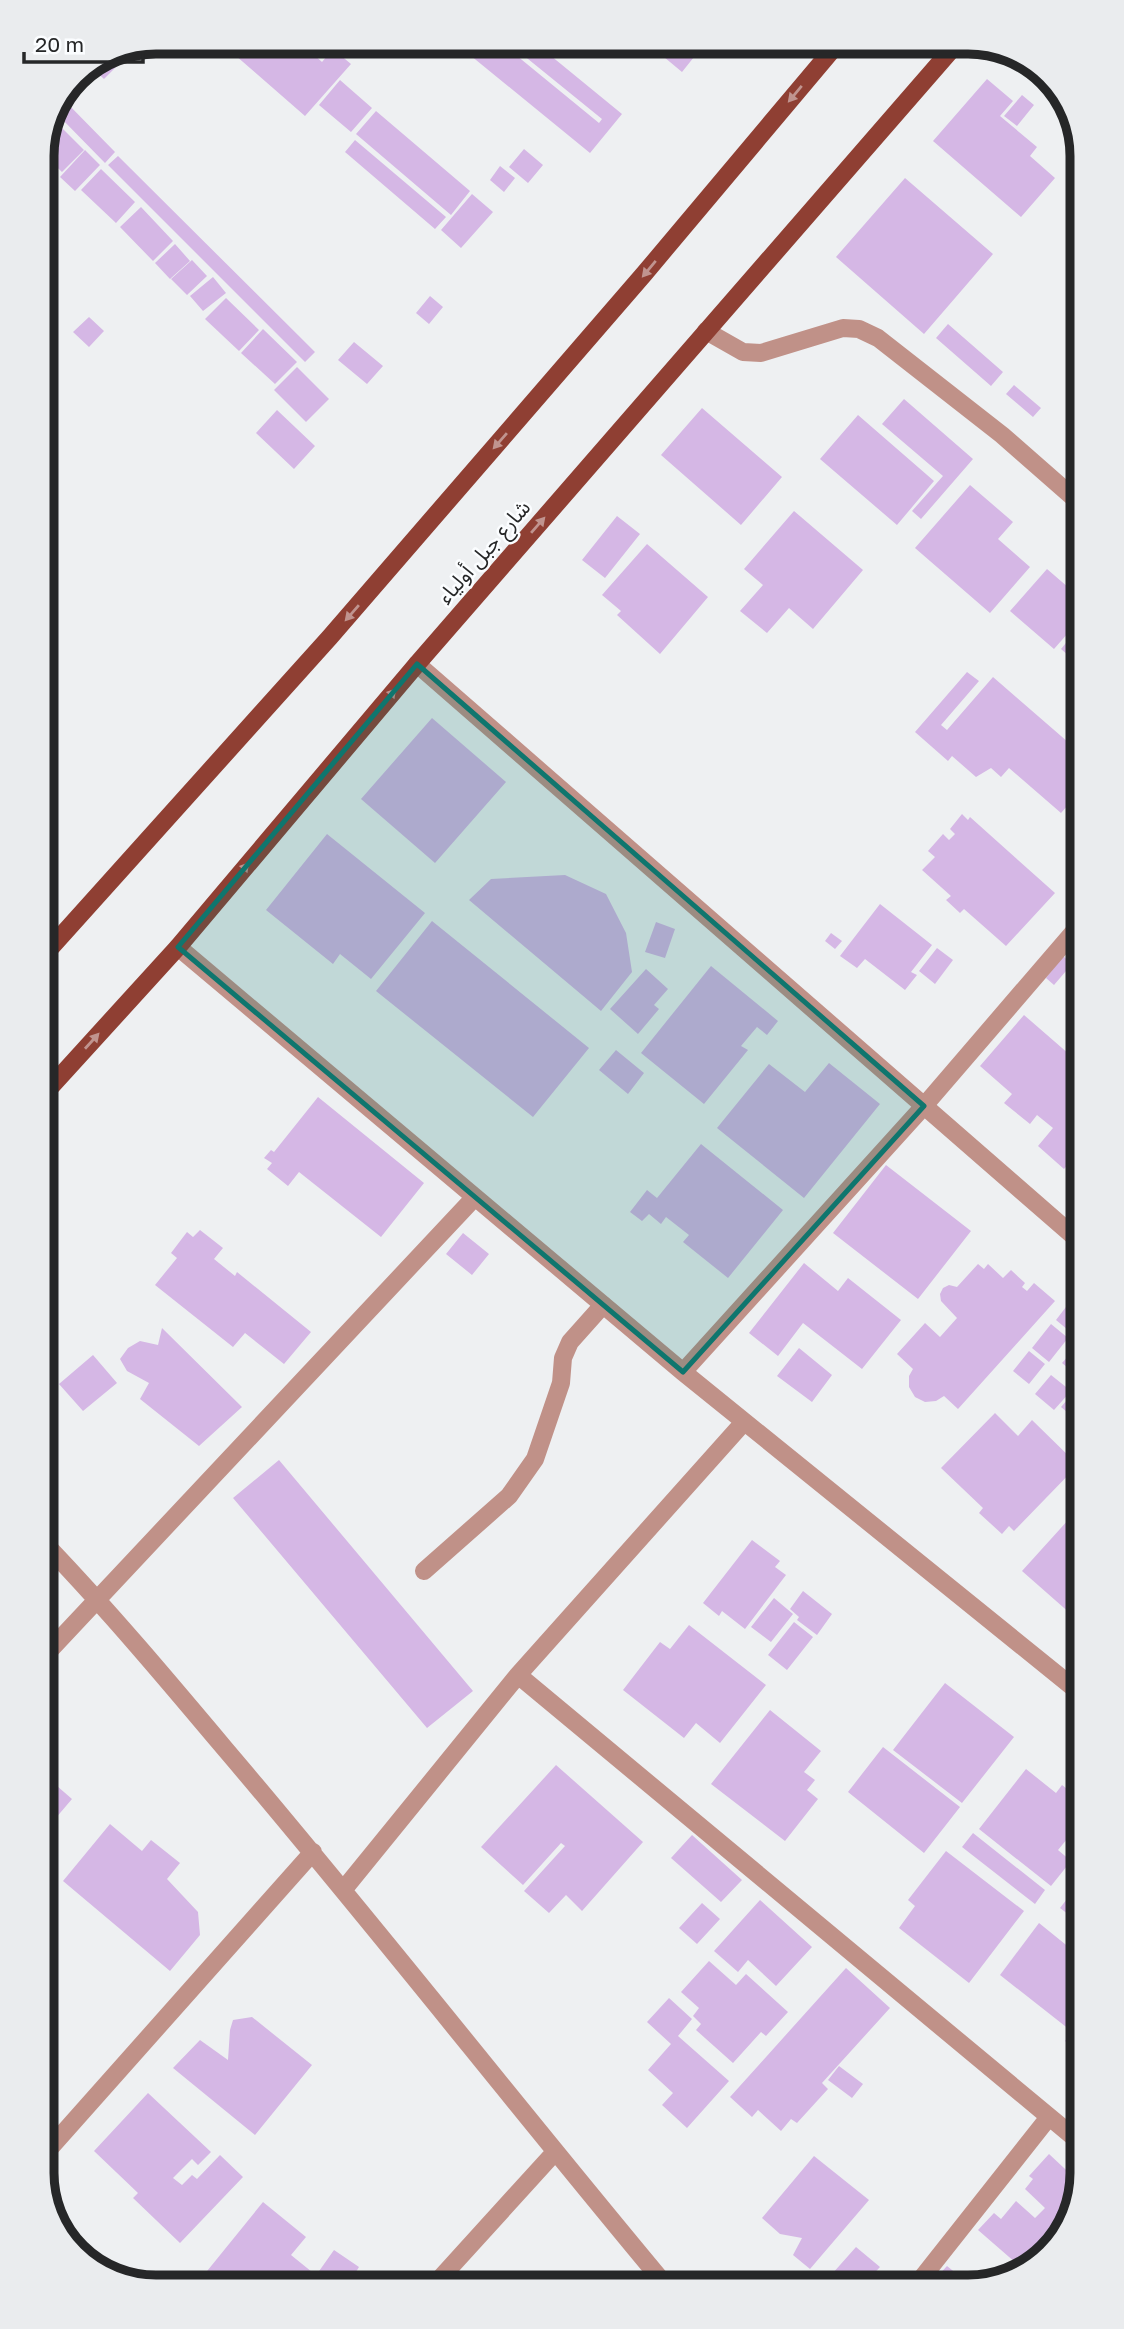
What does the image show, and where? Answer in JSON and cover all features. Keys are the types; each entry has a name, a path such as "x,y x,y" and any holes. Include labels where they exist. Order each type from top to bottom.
{"main road":[{"path":"54,945 330,637 645,274 829,54"},
{"name":"شارع جبل أولياء","path":"54,1083 178,947 417,664 948,54"}],"street":[{"path":"706,331 743,352 761,353 843,328 869,333 992,427 1070,495"},
{"path":"417,664 1070,1233"},
{"path":"683,1372 924,1106 1070,936"},
{"path":"178,947 683,1372 1070,1685"},
{"path":"54,1646 475,1197"},
{"path":"424,1571 509,1496 535,1459 561,1383 563,1358 570,1342 603,1305"},
{"path":"344,1889 518,1675 744,1422"},
{"path":"54,1553 98,1600 344,1889 657,2275"},
{"path":"518,1675 1070,2134"},
{"path":"54,2143 313,1852"},
{"path":"924,2275 1049,2117"},
{"path":"443,2275 555,2152"}],"highlighted area":[{"path":"417,664 924,1106 683,1372 178,947"}],"building":[{"path":"234,54 313,54 322,62 329,54 339,54 351,64 305,116"},
{"path":"469,54 515,54 599,123 602,119 522,54 549,54 622,114 590,153"},
{"path":"666,54 696,54 682,72 664,57"},
{"path":"123,60 104,79 98,73"},
{"path":"987,79 1013,101 1000,116 1037,147 1030,156 1055,178 1021,217 933,141"},
{"path":"340,80 372,108 351,132 319,105"},
{"path":"1022,95 1034,105 1017,126 1004,116"},
{"path":"69,105 115,152 105,163 62,119"},
{"path":"376,111 470,191 451,215 356,134"},
{"path":"60,126 84,150 62,172 54,164 54,149"},
{"path":"355,140 446,217 435,229 345,152"},
{"path":"524,149 543,165 528,183 509,167"},
{"path":"85,150 100,165 75,191 60,177"},
{"path":"118,156 315,352 305,362 108,165"},
{"path":"500,166 515,178 504,192 490,180"},
{"path":"101,169 135,202 116,223 81,190"},
{"path":"905,178 993,254 924,334 836,257"},
{"path":"472,194 493,212 461,248 441,230"},
{"path":"141,207 173,241 153,261 120,227"},
{"path":"175,244 190,261 170,279 155,263"},
{"path":"192,260 207,276 187,295 171,279"},
{"path":"213,277 226,293 203,311 190,296"},
{"path":"430,296 443,307 429,324 416,313"},
{"path":"226,298 259,330 239,351 205,319"},
{"path":"89,317 104,331 89,347 73,332"},
{"path":"948,324 1003,372 991,386 936,338"},
{"path":"263,329 297,362 275,384 241,353"},
{"path":"354,342 383,366 367,384 338,360"},
{"path":"297,367 329,399 306,422 274,390"},
{"path":"1014,385 1041,408 1033,417 1006,394"},
{"path":"904,399 973,459 921,519 912,511 943,476 882,424"},
{"path":"702,408 782,477 741,525 661,455"},
{"path":"277,410 315,446 294,469 256,433"},
{"path":"858,415 934,481 897,525 820,459"},
{"path":"970,485 1013,522 998,539 1030,567 990,613 915,548"},
{"path":"794,511 863,570 813,629 789,608 767,633 740,611 763,585 744,569"},
{"path":"617,516 640,534 605,578 582,560"},
{"path":"647,544 708,597 660,654 617,615 621,611 602,595"},
{"path":"1047,569 1070,587 1070,631 1054,649 1010,611"},
{"path":"1070,638 1070,657 1061,649"},
{"path":"967,672 979,681 941,725 947,730 993,677 1070,744 1070,803 1061,813 1009,768 1001,777 991,768 976,777 952,756 948,761 915,732"},
{"path":"432,718 506,782 435,863 361,799"},
{"path":"962,814 968,820 970,817 1055,893 1006,946 964,909 960,913 946,900 951,896 922,870 935,857 928,851 943,834 949,840 955,834 950,829"},
{"path":"327,834 425,913 371,979 340,954 333,964 266,910"},
{"path":"565,875 606,894 626,933 632,972 601,1011 469,900 491,879"},
{"path":"880,904 932,945 911,972 917,975 905,990 865,959 857,968 840,956"},
{"path":"432,921 589,1048 533,1117 376,991"},
{"path":"656,922 675,929 665,958 645,952"},
{"path":"831,933 842,941 835,949 825,941"},
{"path":"937,948 953,960 935,984 919,971"},
{"path":"1063,956 1070,962 1070,966 1054,985 1046,978"},
{"path":"711,966 778,1021 767,1035 757,1027 741,1046 748,1050 704,1104 641,1053"},
{"path":"646,969 668,989 654,1005 659,1009 638,1034 610,1009"},
{"path":"1024,1015 1070,1055 1070,1162 1064,1169 1038,1146 1053,1128 1037,1115 1030,1124 1004,1103 1012,1094 980,1066"},
{"path":"616,1050 644,1073 628,1094 599,1070"},
{"path":"829,1063 880,1104 804,1198 717,1128 769,1064 805,1092"},
{"path":"318,1097 424,1183 381,1237 299,1172 288,1186 267,1169 272,1163 264,1158 271,1150 274,1152"},
{"path":"701,1144 783,1210 728,1278 683,1242 689,1235 666,1217 661,1224 649,1214 642,1221 630,1212 647,1190 657,1198"},
{"path":"886,1165 971,1231 918,1299 833,1233"},
{"path":"200,1230 223,1248 214,1259 235,1276 237,1272 311,1332 284,1364 245,1333 233,1347 155,1285 177,1258 171,1253 187,1232 193,1237"},
{"path":"463,1233 489,1254 472,1275 446,1254"},
{"path":"804,1263 838,1291 848,1278 901,1320 862,1369 803,1323 778,1356 749,1333"},
{"path":"978,1264 984,1269 988,1264 1003,1278 1011,1270 1025,1283 1022,1287 1027,1291 1034,1283 1055,1301 958,1409 944,1396 936,1401 925,1402 915,1397 909,1387 909,1376 913,1369 897,1354 925,1323 940,1337 957,1318 941,1301 943,1288 949,1285 957,1287"},
{"path":"1069,1303 1070,1332 1056,1320"},
{"path":"1051,1324 1068,1338 1049,1362 1032,1348"},
{"path":"162,1328 242,1407 199,1446 140,1399 149,1383 127,1371 120,1359 128,1348 140,1341 158,1345"},
{"path":"799,1348 832,1375 812,1402 777,1376"},
{"path":"1029,1351 1045,1364 1029,1384 1013,1371"},
{"path":"1070,1354 1070,1370 1062,1363"},
{"path":"93,1355 117,1383 83,1411 59,1384"},
{"path":"1051,1375 1070,1390 1054,1410 1035,1394"},
{"path":"1070,1396 1070,1414 1061,1407"},
{"path":"995,1413 1018,1436 1032,1420 1070,1457 1070,1473 1014,1531 1009,1526 1002,1534 979,1513 983,1508 941,1468"},
{"path":"279,1460 473,1691 427,1728 233,1498"},
{"path":"1070,1518 1070,1613 1022,1571"},
{"path":"752,1540 780,1561 775,1567 786,1575 745,1629 722,1611 719,1616 703,1603"},
{"path":"803,1591 832,1614 817,1635 797,1620 799,1617 790,1609"},
{"path":"774,1598 793,1614 771,1642 751,1627"},
{"path":"794,1622 813,1637 787,1670 768,1655"},
{"path":"689,1625 766,1685 720,1743 696,1723 684,1738 623,1690 660,1642 670,1649"},
{"path":"945,1683 1014,1737 962,1803 893,1750"},
{"path":"770,1710 821,1751 804,1772 815,1780 807,1790 818,1799 785,1841 711,1784"},
{"path":"883,1747 960,1807 924,1853 848,1792"},
{"path":"556,1765 643,1842 582,1911 566,1895 549,1913 524,1891 565,1846 561,1843 523,1885 481,1847"},
{"path":"1026,1769 1056,1793 1062,1785 1070,1791 1070,1835 1058,1850 1070,1862 1051,1886 979,1829"},
{"path":"54,1783 72,1799 54,1820"},
{"path":"110,1824 142,1851 151,1840 180,1863 167,1879 198,1912 200,1935 170,1971 63,1881"},
{"path":"973,1833 1045,1890 1035,1904 962,1847"},
{"path":"692,1835 742,1880 721,1902 671,1858"},
{"path":"946,1851 1024,1911 969,1983 899,1928 915,1906 908,1900"},
{"path":"1070,1895 1070,1916 1060,1908"},
{"path":"760,1900 812,1947 776,1986 748,1960 738,1972 714,1951"},
{"path":"702,1903 720,1919 697,1944 679,1928"},
{"path":"1039,1923 1070,1948 1070,2030 1000,1975"},
{"path":"709,1961 736,1985 746,1974 788,2012 766,2036 761,2032 733,2063 696,2030 701,2024 693,2016 699,2008 681,1992"},
{"path":"846,1968 890,2008 822,2083 828,2089 797,2123 791,2119 781,2131 758,2110 752,2117 730,2097"},
{"path":"669,1998 692,2019 678,2036 729,2081 687,2128 662,2105 673,2093 648,2070 671,2044 647,2022"},
{"path":"252,2017 312,2065 255,2135 173,2068 200,2040 228,2060 233,2020"},
{"path":"839,2066 863,2084 852,2098 828,2080"},
{"path":"148,2093 211,2152 198,2165 192,2159 173,2178 182,2185 192,2175 197,2179 220,2155 243,2177 180,2243 133,2198 138,2193 94,2151"},
{"path":"1049,2154 1070,2174 1068,2193 1053,2230 1030,2254 1016,2263 978,2230 994,2213 1001,2219 1016,2201 1035,2218 1045,2208 1025,2189 1033,2179 1029,2176"},
{"path":"814,2156 869,2200 810,2269 793,2255 802,2238 780,2234 762,2218"},
{"path":"263,2202 306,2237 291,2255 316,2275 204,2275"},
{"path":"856,2247 880,2267 873,2275 832,2274"},
{"path":"334,2250 359,2267 354,2275 317,2274"},
{"path":"947,2266 958,2275 939,2275"}]}
